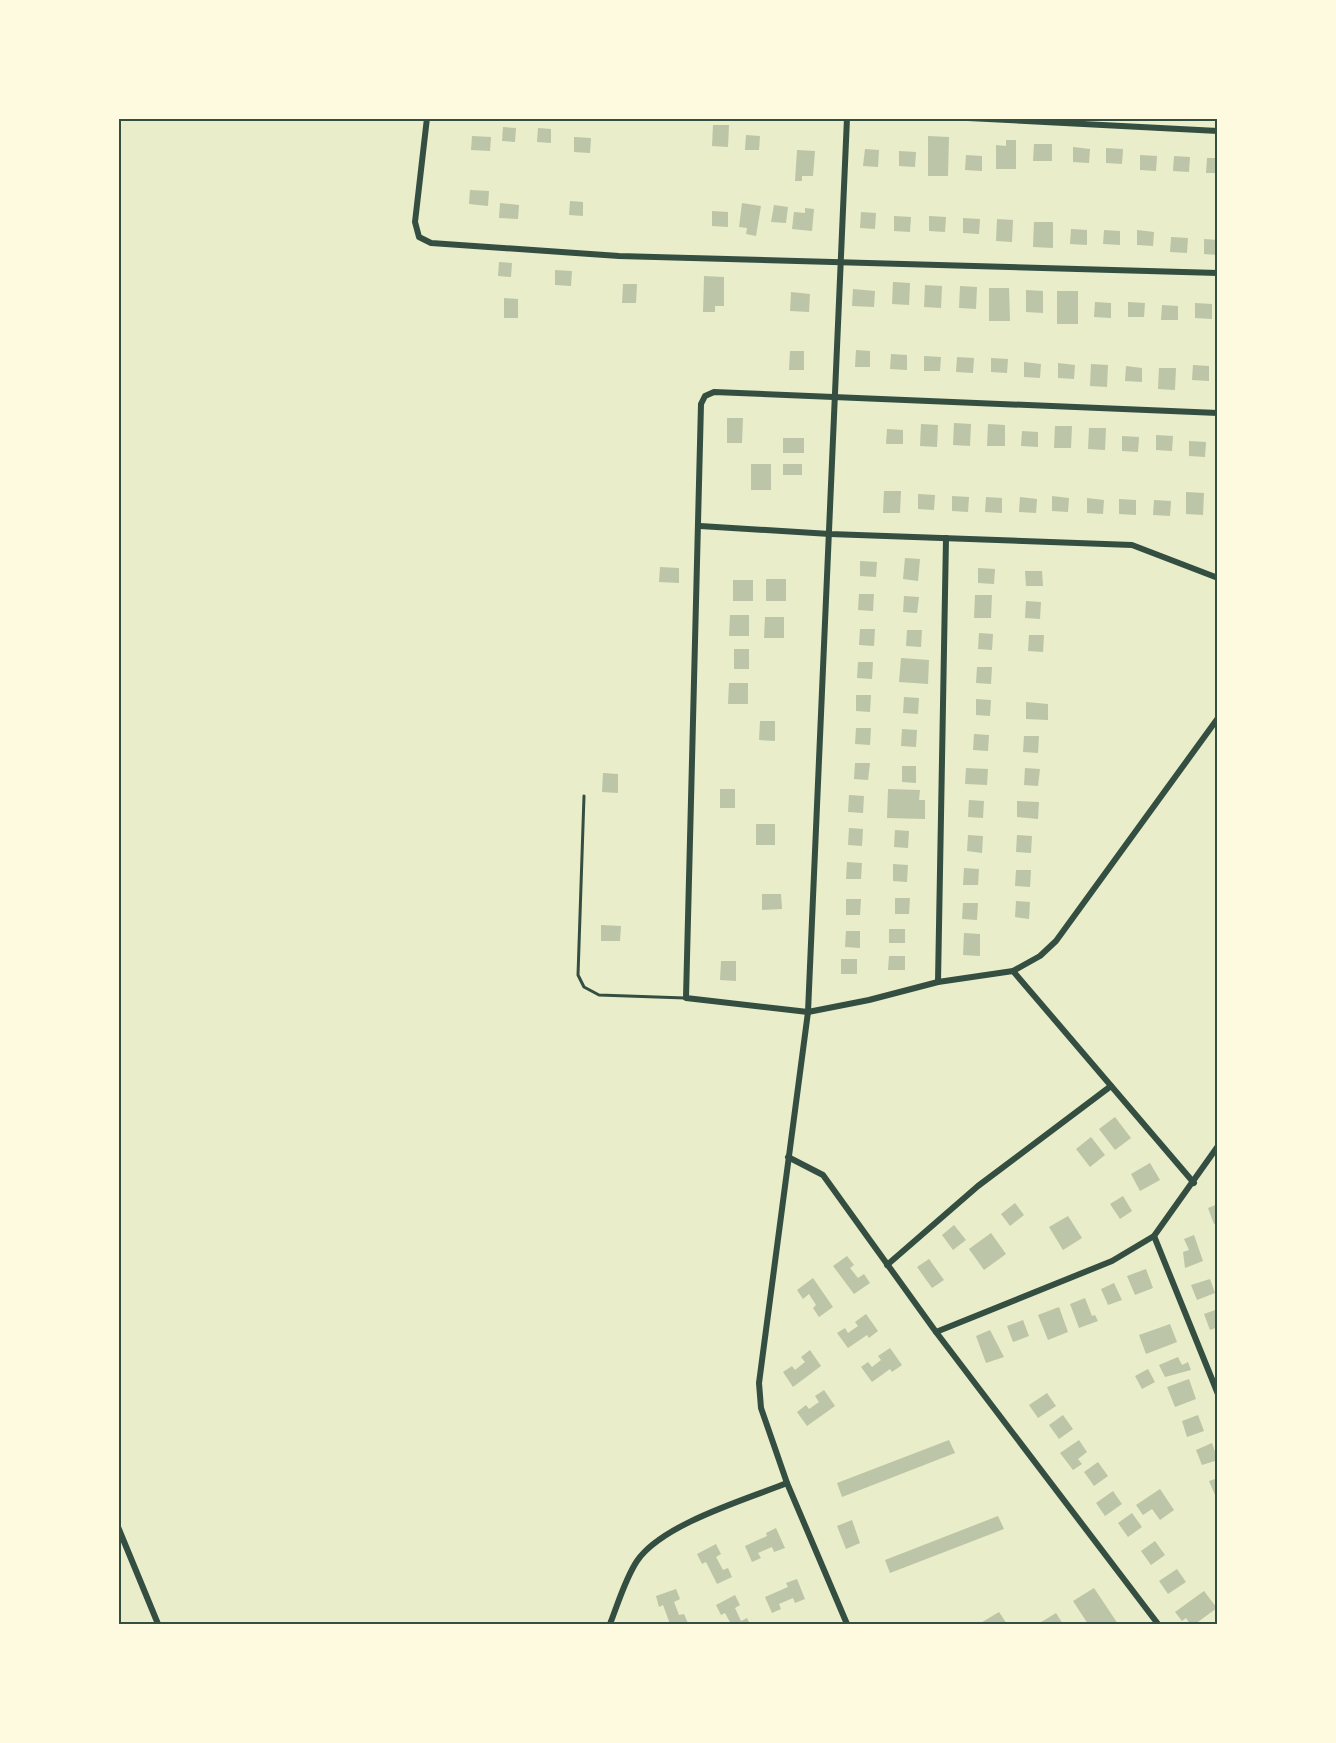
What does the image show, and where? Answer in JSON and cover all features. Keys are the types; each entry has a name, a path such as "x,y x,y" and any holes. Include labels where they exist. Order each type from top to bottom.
{"street":[{"path":"427,118 415,222 420,237 431,243 619,255 1218,273"},
{"path":"847,118 808,1012 759,1383 761,1408 787,1483 847,1624"},
{"path":"969,118 1218,131"},
{"path":"1218,413 836,399 714,392 705,396 702,404 686,998 808,1012 869,1000 938,982 1013,971 1040,956 1056,941 1218,718"},
{"path":"700,526 830,534 1132,545 1218,578"},
{"path":"938,982 946,538"},
{"path":"1013,971 1194,1183"},
{"path":"887,1265 978,1186 1111,1086"},
{"path":"936,1332 1112,1261 1154,1236 1194,1183 1218,1146"},
{"path":"788,1156 823,1175 936,1332 1158,1624"},
{"path":"1154,1236 1218,1394"},
{"path":"610,1624 637,1561 654,1544 682,1526 787,1483"},
{"path":"118,1527 158,1624"}],"lane":[{"path":"584,796 578,975 584,987 599,995 686,998"}],"building":[{"path":"713,125 729,125 728,147 712,146"},
{"path":"503,127 516,128 515,142 502,141"},
{"path":"538,128 551,129 551,143 537,142"},
{"path":"746,135 760,136 759,150 745,150"},
{"path":"472,136 491,137 490,151 471,150"},
{"path":"928,136 949,137 948,176 928,176"},
{"path":"574,137 591,138 590,153 574,152"},
{"path":"1006,140 1016,140 1016,169 996,169 996,145 1006,146"},
{"path":"1034,144 1052,144 1052,161 1033,161"},
{"path":"1073,147 1090,149 1089,163 1073,162"},
{"path":"1106,148 1123,149 1122,164 1106,163"},
{"path":"865,149 879,150 878,167 863,166"},
{"path":"797,150 815,151 813,176 802,176 802,181 795,181"},
{"path":"899,151 916,152 915,167 899,166"},
{"path":"966,155 982,156 982,171 965,170"},
{"path":"1140,155 1157,156 1156,171 1140,170"},
{"path":"1174,156 1190,157 1189,172 1173,171"},
{"path":"1207,158 1218,158 1218,173 1206,173"},
{"path":"470,190 489,191 488,206 469,204"},
{"path":"570,201 583,202 583,216 569,215"},
{"path":"500,203 519,205 518,219 499,218"},
{"path":"742,203 761,206 756,236 746,234 747,228 739,227"},
{"path":"774,205 788,207 786,223 771,222"},
{"path":"805,208 814,209 812,231 792,229 794,212 805,213"},
{"path":"712,211 728,212 728,227 712,226"},
{"path":"861,212 876,213 875,229 860,228"},
{"path":"894,216 911,217 910,232 894,231"},
{"path":"929,216 946,217 945,232 929,231"},
{"path":"963,218 980,219 979,234 963,233"},
{"path":"997,219 1013,220 1012,242 996,241"},
{"path":"1034,222 1053,222 1053,248 1033,247"},
{"path":"1071,229 1087,230 1087,245 1070,244"},
{"path":"1104,230 1120,231 1120,245 1103,244"},
{"path":"1137,230 1154,232 1153,246 1137,245"},
{"path":"1171,237 1188,238 1187,253 1170,252"},
{"path":"1204,239 1218,240 1218,255 1204,254"},
{"path":"499,262 512,263 511,277 498,276"},
{"path":"555,270 572,271 571,286 555,285"},
{"path":"704,276 724,277 724,306 715,306 715,312 703,312"},
{"path":"893,282 910,283 909,305 892,304"},
{"path":"623,284 637,284 636,303 622,303"},
{"path":"925,285 942,286 941,308 924,307"},
{"path":"960,286 977,287 976,309 959,308"},
{"path":"989,288 1009,288 1010,321 989,321"},
{"path":"853,289 875,291 874,307 852,306"},
{"path":"1026,290 1043,291 1043,313 1026,312"},
{"path":"1057,291 1078,291 1078,324 1057,324"},
{"path":"791,292 810,294 809,312 790,311"},
{"path":"504,298 518,299 518,318 504,318"},
{"path":"1095,302 1111,303 1111,318 1094,317"},
{"path":"1128,302 1145,303 1144,317 1128,317"},
{"path":"1195,303 1212,304 1212,319 1195,318"},
{"path":"1162,305 1178,306 1178,320 1161,320"},
{"path":"856,350 870,351 870,367 855,367"},
{"path":"790,351 804,351 804,370 789,370"},
{"path":"891,354 907,355 907,370 890,369"},
{"path":"924,356 941,357 940,371 924,371"},
{"path":"957,357 974,358 973,373 956,372"},
{"path":"991,358 1008,359 1007,373 991,372"},
{"path":"1024,362 1041,364 1040,378 1024,377"},
{"path":"1058,363 1075,365 1074,379 1058,378"},
{"path":"1091,364 1108,365 1107,387 1090,386"},
{"path":"1193,365 1209,366 1209,381 1192,380"},
{"path":"1126,366 1142,368 1142,382 1125,381"},
{"path":"1159,368 1176,368 1175,390 1158,389"},
{"path":"727,418 743,418 742,443 727,443"},
{"path":"954,423 971,424 970,446 953,445"},
{"path":"921,424 938,425 937,447 920,446"},
{"path":"988,424 1005,425 1005,446 987,446"},
{"path":"1055,426 1072,426 1071,448 1054,448"},
{"path":"1089,428 1106,428 1105,450 1088,449"},
{"path":"887,429 903,430 903,444 886,444"},
{"path":"1022,431 1038,432 1038,447 1021,446"},
{"path":"1156,435 1173,436 1172,451 1156,450"},
{"path":"1122,436 1139,437 1138,452 1122,451"},
{"path":"783,438 804,438 804,453 783,453"},
{"path":"1189,441 1206,442 1205,457 1189,456"},
{"path":"751,464 771,464 771,490 751,490"},
{"path":"783,464 802,464 802,475 783,475"},
{"path":"884,491 901,491 900,513 883,513"},
{"path":"1186,492 1204,493 1203,515 1186,514"},
{"path":"918,494 935,495 934,510 918,509"},
{"path":"952,496 969,497 968,512 952,511"},
{"path":"1052,496 1069,498 1068,512 1052,511"},
{"path":"986,497 1002,498 1002,513 985,512"},
{"path":"1020,497 1037,499 1036,513 1019,512"},
{"path":"1087,498 1104,500 1103,514 1087,513"},
{"path":"1119,499 1136,500 1136,515 1119,514"},
{"path":"1154,500 1171,501 1170,516 1153,515"},
{"path":"905,558 920,559 918,581 903,579"},
{"path":"860,561 877,562 876,577 860,576"},
{"path":"660,567 679,568 679,583 659,582"},
{"path":"978,568 995,569 994,584 978,583"},
{"path":"1025,571 1042,571 1043,586 1026,586"},
{"path":"766,579 786,579 786,601 766,601"},
{"path":"733,580 753,580 753,601 733,601"},
{"path":"859,594 874,594 873,611 858,610"},
{"path":"975,595 992,595 991,618 974,618"},
{"path":"904,596 919,597 917,613 903,612"},
{"path":"1026,601 1041,602 1040,619 1025,618"},
{"path":"730,615 749,615 749,636 729,636"},
{"path":"765,617 784,617 784,638 764,638"},
{"path":"860,629 875,629 874,646 859,645"},
{"path":"907,630 922,630 921,647 906,646"},
{"path":"979,633 993,634 992,650 978,649"},
{"path":"1029,635 1044,635 1043,652 1028,651"},
{"path":"734,649 749,649 749,669 734,669"},
{"path":"901,658 929,660 928,684 899,682"},
{"path":"858,662 873,662 872,679 857,678"},
{"path":"977,667 992,667 991,684 976,683"},
{"path":"729,683 748,683 748,704 728,704"},
{"path":"856,695 871,695 870,712 856,711"},
{"path":"904,697 919,698 918,714 903,713"},
{"path":"976,699 991,700 990,716 976,715"},
{"path":"1026,702 1048,704 1048,720 1026,719"},
{"path":"760,721 775,721 775,741 759,740"},
{"path":"856,728 871,728 870,745 855,744"},
{"path":"902,729 917,730 916,747 901,746"},
{"path":"974,734 989,735 988,751 973,750"},
{"path":"1024,736 1039,736 1038,753 1023,752"},
{"path":"855,763 870,763 868,780 854,779"},
{"path":"902,766 916,766 916,783 902,782"},
{"path":"966,768 988,769 987,785 965,784"},
{"path":"1025,768 1040,769 1038,786 1024,785"},
{"path":"603,773 618,774 618,793 602,792"},
{"path":"720,789 735,789 735,808 720,808"},
{"path":"888,789 920,790 919,800 925,800 925,819 887,818"},
{"path":"849,795 864,796 863,813 848,812"},
{"path":"969,800 984,801 983,818 968,817"},
{"path":"1017,801 1039,802 1038,819 1017,817"},
{"path":"756,824 775,824 775,845 756,845"},
{"path":"849,828 863,829 862,846 848,845"},
{"path":"895,830 909,831 908,848 894,847"},
{"path":"968,835 983,836 982,853 967,851"},
{"path":"1017,835 1032,836 1031,853 1016,852"},
{"path":"847,862 862,863 861,879 846,879"},
{"path":"893,864 908,865 907,882 893,881"},
{"path":"964,868 979,869 978,885 963,885"},
{"path":"1016,870 1031,870 1030,887 1015,886"},
{"path":"762,894 781,894 782,909 762,910"},
{"path":"895,898 910,898 909,914 895,914"},
{"path":"846,899 861,899 860,915 846,915"},
{"path":"1016,901 1030,902 1029,919 1015,917"},
{"path":"963,903 978,903 977,920 962,919"},
{"path":"601,925 621,926 620,941 601,941"},
{"path":"889,929 905,929 905,943 889,943"},
{"path":"846,931 860,931 860,948 845,947"},
{"path":"964,933 980,934 980,956 963,955"},
{"path":"889,956 905,956 905,970 888,970"},
{"path":"841,959 857,959 857,974 841,974"},
{"path":"721,961 736,961 736,981 720,980"},
{"path":"1115,1117 1131,1138 1115,1150 1099,1129"},
{"path":"1091,1137 1105,1155 1090,1167 1076,1149"},
{"path":"1150,1163 1160,1180 1140,1191 1131,1174"},
{"path":"1123,1196 1132,1211 1120,1219 1110,1204"},
{"path":"1015,1203 1024,1215 1010,1226 1001,1214"},
{"path":"1218,1204 1218,1222 1214,1224 1208,1208"},
{"path":"1068,1216 1082,1238 1063,1250 1049,1227"},
{"path":"954,1225 966,1240 953,1250 942,1235"},
{"path":"991,1233 1006,1254 984,1270 969,1249"},
{"path":"1194,1235 1203,1261 1185,1268 1183,1252 1189,1250 1184,1239"},
{"path":"847,1256 854,1265 850,1268 858,1278 864,1274 870,1283 854,1294 833,1266"},
{"path":"929,1259 944,1280 932,1288 917,1267"},
{"path":"1146,1269 1153,1288 1135,1295 1127,1276"},
{"path":"813,1278 833,1307 819,1317 813,1308 816,1305 809,1294 803,1299 797,1290"},
{"path":"1210,1279 1215,1293 1197,1300 1191,1285"},
{"path":"1114,1283 1122,1300 1108,1305 1101,1289"},
{"path":"1085,1298 1092,1316 1095,1315 1098,1321 1079,1328 1070,1304"},
{"path":"1059,1307 1068,1332 1048,1340 1038,1315"},
{"path":"1218,1309 1218,1327 1210,1330 1204,1314"},
{"path":"866,1314 878,1331 869,1338 867,1335 848,1348 837,1333 845,1328 848,1333 858,1326 855,1322"},
{"path":"1023,1320 1029,1336 1013,1342 1007,1326"},
{"path":"1170,1324 1177,1342 1146,1354 1139,1335"},
{"path":"990,1330 1004,1357 986,1363 976,1336"},
{"path":"890,1348 902,1365 892,1372 890,1369 872,1382 861,1367 868,1362 872,1367 881,1360 878,1356"},
{"path":"810,1350 821,1366 793,1387 783,1372 792,1366 795,1370 805,1362 801,1357"},
{"path":"1178,1357 1182,1365 1188,1362 1191,1370 1165,1377 1159,1365"},
{"path":"1148,1369 1155,1382 1142,1389 1135,1376"},
{"path":"1189,1379 1196,1399 1175,1407 1167,1387"},
{"path":"824,1390 835,1406 807,1426 797,1412 806,1405 809,1409 819,1402 815,1396"},
{"path":"1047,1393 1056,1406 1038,1418 1029,1405"},
{"path":"1063,1415 1073,1429 1059,1439 1049,1425"},
{"path":"1198,1415 1204,1431 1187,1437 1182,1421"},
{"path":"949,1440 955,1453 842,1497 837,1483"},
{"path":"1079,1440 1087,1452 1078,1459 1082,1464 1073,1470 1060,1453"},
{"path":"1212,1443 1218,1460 1202,1465 1196,1450"},
{"path":"1098,1462 1108,1476 1094,1486 1084,1472"},
{"path":"1218,1478 1218,1497 1216,1497 1209,1481"},
{"path":"1160,1489 1174,1510 1160,1520 1152,1509 1143,1515 1136,1505"},
{"path":"1113,1491 1122,1504 1105,1516 1096,1503"},
{"path":"1132,1513 1142,1527 1128,1537 1118,1523"},
{"path":"998,1516 1004,1529 890,1573 885,1560"},
{"path":"852,1520 860,1543 846,1549 837,1526"},
{"path":"776,1528 785,1548 774,1552 772,1547 758,1553 761,1558 752,1562 745,1546 767,1536 766,1533"},
{"path":"1155,1541 1165,1555 1151,1565 1141,1551"},
{"path":"716,1544 721,1554 716,1557 723,1570 728,1568 732,1577 717,1584 706,1562 702,1564 697,1554"},
{"path":"1177,1569 1186,1582 1168,1594 1159,1581"},
{"path":"797,1579 805,1599 795,1603 793,1598 779,1604 781,1609 772,1613 765,1597 788,1587 786,1583"},
{"path":"1094,1588 1118,1624 1088,1624 1073,1601"},
{"path":"676,1589 680,1599 674,1602 679,1615 684,1614 688,1623 670,1624 663,1605 659,1607 656,1596"},
{"path":"1204,1591 1217,1608 1195,1624 1190,1624 1186,1618 1182,1621 1175,1612"},
{"path":"735,1595 740,1605 735,1608 741,1621 747,1618 750,1624 731,1624 725,1613 721,1615 716,1605"},
{"path":"999,1612 1007,1624 979,1624"},
{"path":"1056,1613 1063,1624 1038,1624"}]}
